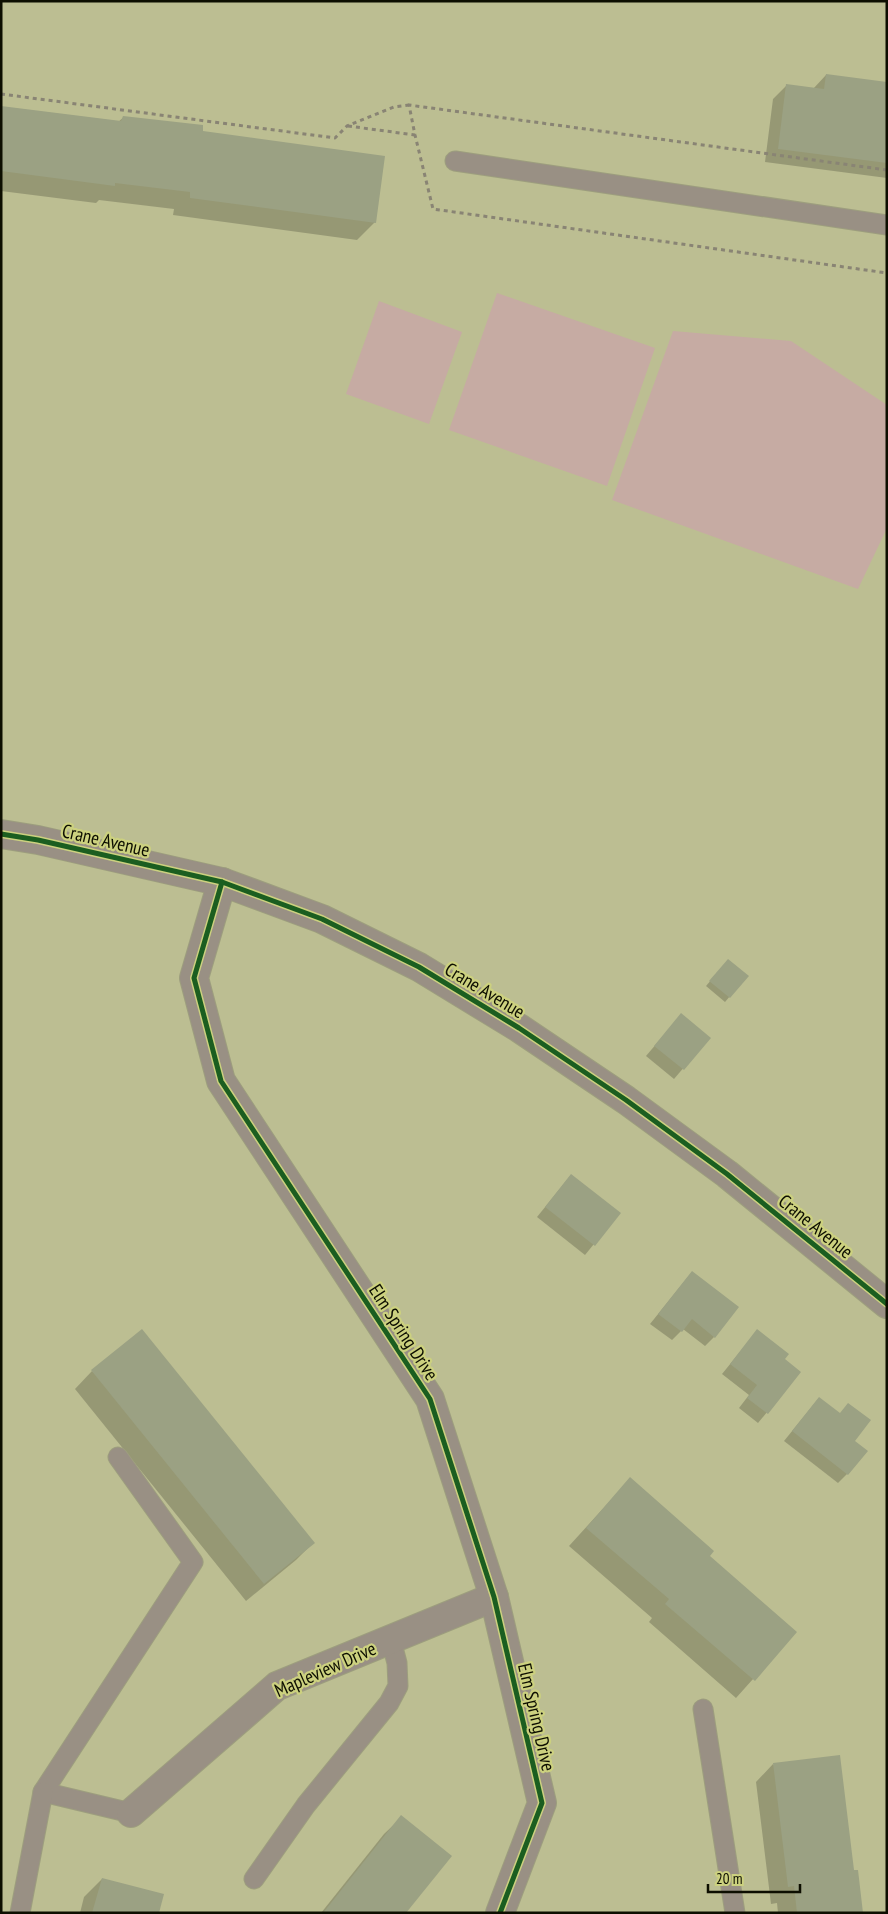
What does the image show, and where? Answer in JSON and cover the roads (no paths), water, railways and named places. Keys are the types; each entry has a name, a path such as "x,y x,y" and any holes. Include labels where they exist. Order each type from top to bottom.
{"street":[{"name":"Crane Avenue","path":"1,834 48,842 222,882 322,919 418,967 519,1028 626,1100 727,1174 887,1304"},
{"name":"Elm Spring Drive","path":"222,882 194,978 221,1081 430,1399 494,1598 542,1802 500,1913"},
{"name":"Mapleview Drive","path":"130,1813 277,1686 494,1598"}],"lane":[{"path":"455,161 887,225"},
{"path":"20,1913 43,1792 193,1562 118,1457"},
{"path":"254,1878 306,1805 390,1703 398,1686 397,1663 391,1640"},
{"path":"703,1709 735,1913"},
{"path":"43,1792 130,1813"}]}
